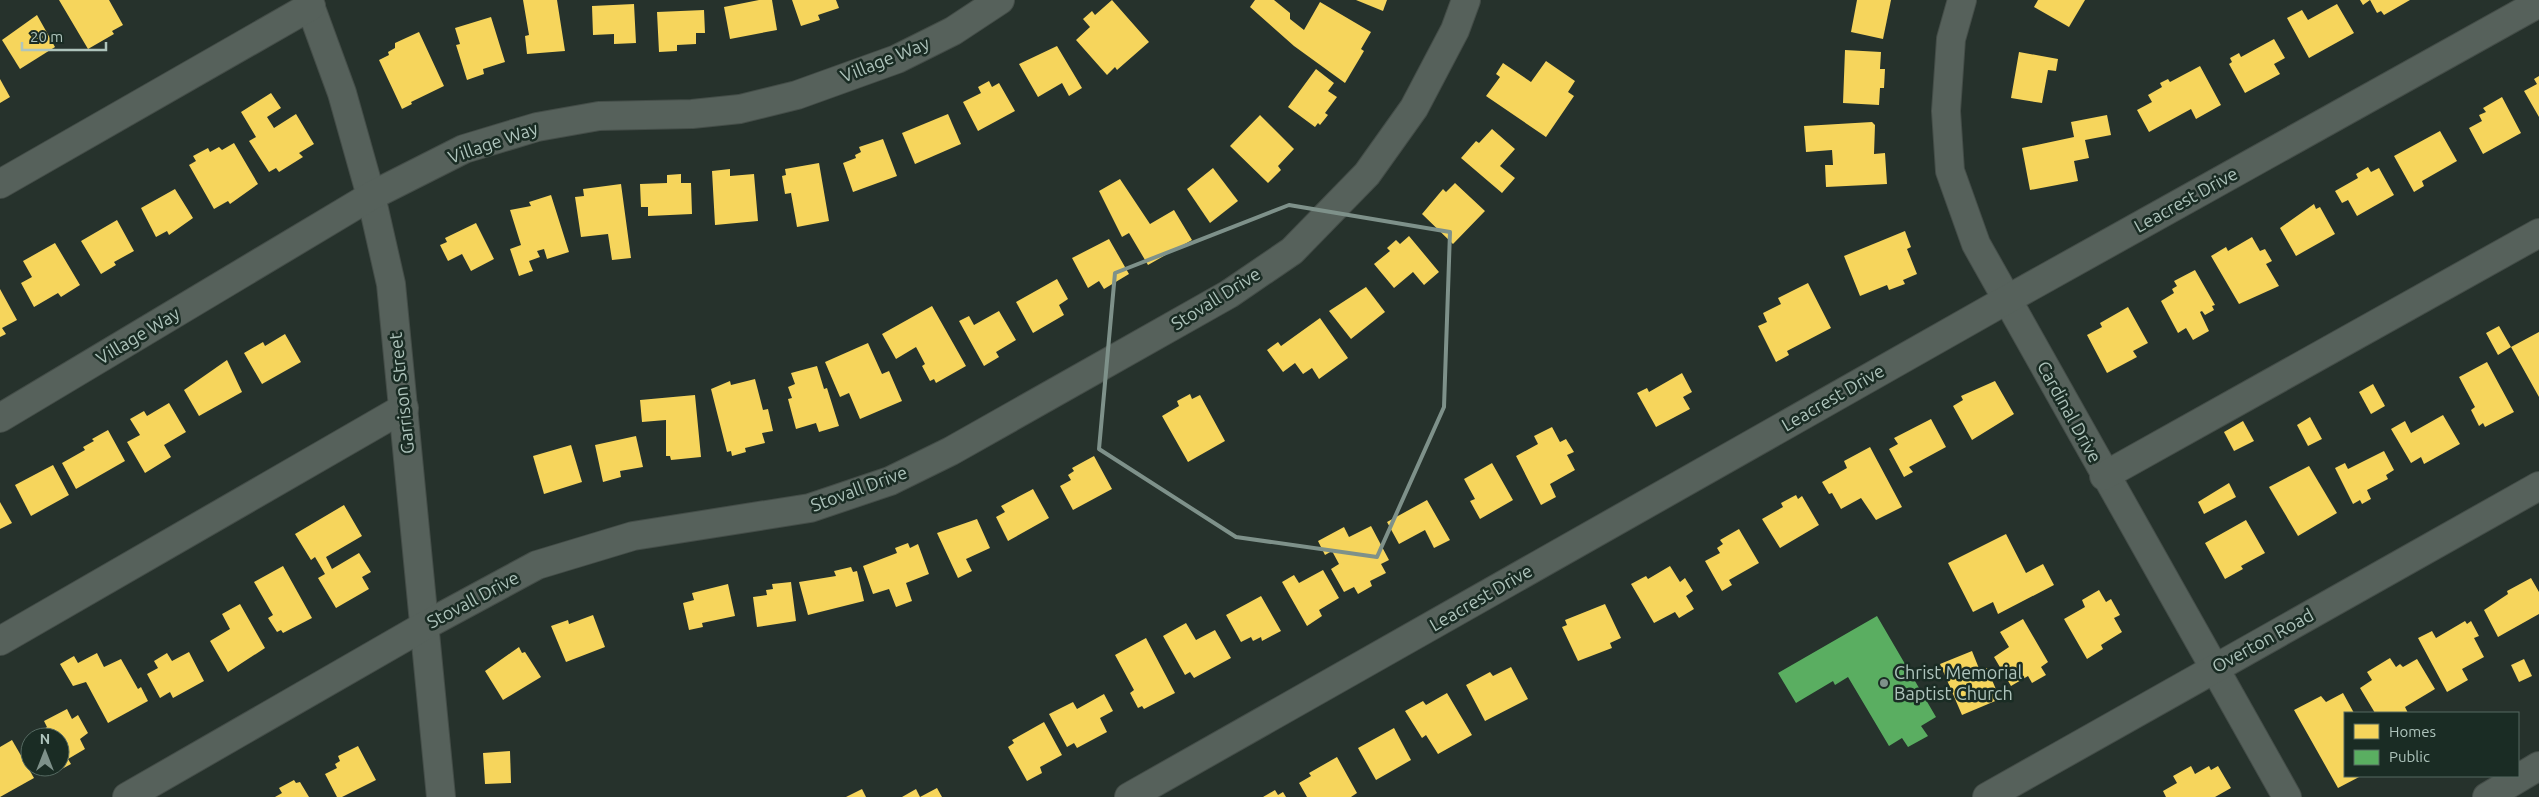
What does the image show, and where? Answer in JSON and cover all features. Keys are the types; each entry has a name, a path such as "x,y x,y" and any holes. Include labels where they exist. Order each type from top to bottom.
{"street":[{"name":"Village Way","path":"0,418 371,196 464,149 537,127 599,116 692,114 740,109 797,95 897,59 953,31 1000,0"},
{"name":"Stovall Drive","path":"126,797 426,625 537,565 633,536 810,508 890,481 951,451 1229,294 1292,250 1367,174 1414,108 1455,30 1466,0"},
{"name":"Cardinal Drive","path":"1962,0 1951,39 1946,111 1950,171 1976,244 2104,476 2287,797"},
{"name":"Garrison Street","path":"309,3 342,93 371,196 391,284 426,625 441,797"},
{"path":"0,184 309,3"},
{"name":"Leacrest Drive","path":"1129,797 2008,299 2539,3"},
{"path":"2104,476 2539,233"},
{"path":"0,641 404,408"},
{"name":"Overton Road","path":"1987,797 2539,486"},
{"path":"2487,797 2539,766"}],"highlighted area":[{"path":"1289,205 1450,232 1444,407 1377,557 1236,537 1099,449 1115,273"}],"building: Homes":[{"path":"59,0 109,0 123,25 112,31 114,34 88,49"},
{"path":"523,0 557,0 565,51 527,54 525,36 529,35"},
{"path":"759,0 772,0 777,30 730,39 724,7"},
{"path":"792,0 836,0 839,8 818,15 820,20 801,26"},
{"path":"1112,0 1149,42 1117,70 1115,67 1107,75 1076,40 1090,27 1083,19 1092,11 1095,15"},
{"path":"1255,0 1274,0 1290,13 1290,19 1304,30 1320,2 1371,32 1361,49 1364,51 1345,83 1294,46 1250,7"},
{"path":"1356,0 1387,0 1383,11"},
{"path":"1857,0 1891,0 1883,39 1851,32"},
{"path":"2038,0 2085,0 2069,27 2034,7"},
{"path":"2360,0 2370,0 2363,5"},
{"path":"2370,0 2410,0 2384,15 2381,11 2377,13"},
{"path":"634,4 636,43 614,44 614,34 593,35 592,6"},
{"path":"2337,4 2354,33 2309,58 2287,18 2302,10 2308,20"},
{"path":"704,10 705,33 696,33 696,44 677,45 677,51 659,52 657,12"},
{"path":"37,15 55,47 20,69 2,40"},
{"path":"491,17 505,62 483,69 484,74 467,80 456,45 460,44 455,28"},
{"path":"419,32 444,86 411,102 412,104 402,109 379,60 389,55 388,52 395,48 395,43"},
{"path":"2274,39 2285,58 2274,64 2280,74 2245,93 2229,64 2232,62 2230,58 2239,53 2241,57"},
{"path":"1057,46 1082,88 1069,96 1062,83 1038,97 1019,64"},
{"path":"1845,50 1881,52 1880,69 1885,69 1884,88 1880,88 1879,105 1843,103"},
{"path":"2019,52 2058,59 2056,71 2048,70 2042,103 2011,98"},
{"path":"1546,61 1575,81 1568,92 1574,96 1546,137 1486,96 1500,77 1496,74 1503,63 1531,82"},
{"path":"2200,66 2221,105 2196,119 2191,109 2149,132 2137,110 2152,102 2148,95 2162,87 2160,83 2168,79 2170,82"},
{"path":"1316,69 1334,83 1328,91 1337,97 1325,113 1328,115 1320,125 1318,123 1315,127 1288,107"},
{"path":"2539,76 2539,117 2524,91 2537,84 2534,79"},
{"path":"0,79 10,97 0,103"},
{"path":"989,81 992,87 999,83 1015,111 978,131 963,102 981,93 978,87"},
{"path":"271,93 281,108 267,117 274,128 296,114 314,144 299,153 303,157 279,172 276,168 269,172 249,141 256,137 241,112"},
{"path":"2502,97 2521,133 2483,154 2469,128 2482,121 2479,115 2486,112 2483,108"},
{"path":"948,114 961,144 915,164 902,133"},
{"path":"1260,115 1294,149 1278,166 1281,170 1268,183 1230,146"},
{"path":"2107,115 2111,135 2085,140 2089,158 2074,161 2078,181 2030,190 2022,148 2074,137 2071,122"},
{"path":"1872,122 1875,125 1874,154 1885,153 1887,184 1826,187 1825,165 1833,165 1832,150 1806,152 1804,126"},
{"path":"1492,129 1515,149 1500,166 1515,178 1502,193 1461,158 1476,141 1479,143"},
{"path":"2440,131 2457,161 2422,181 2424,186 2414,192 2394,156"},
{"path":"883,139 897,176 853,192 843,163 856,158 855,155 861,152 859,147"},
{"path":"234,143 258,184 230,204 228,201 214,209 189,165 196,161 193,156 208,148 210,152 219,147 222,150"},
{"path":"819,163 829,221 797,227 791,193 785,194 782,176 786,175 785,169"},
{"path":"2368,167 2371,172 2379,168 2394,195 2357,216 2348,200 2342,203 2335,191 2358,178 2356,174"},
{"path":"1213,168 1238,201 1210,223 1187,189"},
{"path":"730,169 730,176 754,174 758,221 715,225 712,171"},
{"path":"681,174 681,183 691,183 692,214 648,216 648,207 641,207 640,184 667,183 667,175"},
{"path":"1120,179 1150,224 1174,210 1192,240 1148,265 1129,233 1122,237 1099,191"},
{"path":"1455,183 1485,211 1453,244 1422,214 1443,189 1446,192"},
{"path":"621,184 631,258 612,260 608,234 581,237 575,197 584,196 583,189"},
{"path":"175,189 193,218 169,235 167,231 156,237 141,208"},
{"path":"551,195 569,252 547,259 544,249 537,251 540,257 529,261 533,271 519,276 510,249 521,245 510,210 531,206 529,202"},
{"path":"2314,204 2316,209 2320,207 2335,234 2296,256 2280,228"},
{"path":"117,220 134,251 114,262 116,265 101,274 81,241"},
{"path":"476,223 494,259 471,271 462,254 448,261 440,245 447,242 445,238"},
{"path":"1905,231 1911,247 1907,249 1917,274 1903,280 1905,284 1889,290 1887,285 1860,296 1844,256"},
{"path":"1409,236 1439,272 1424,285 1413,272 1394,288 1374,264 1390,251 1387,248 1396,240 1400,244"},
{"path":"2252,237 2260,251 2265,249 2272,261 2266,264 2279,286 2239,304 2211,256 2226,247 2228,251"},
{"path":"1109,239 1129,274 1104,289 1099,281 1088,288 1072,258"},
{"path":"55,243 80,285 61,297 58,293 34,307 21,283 32,277 23,261"},
{"path":"2195,270 2215,305 2212,306 2214,310 2205,315 2202,311 2200,312 2209,331 2193,340 2186,328 2178,333 2161,301 2174,293 2172,289 2177,286 2174,281"},
{"path":"1057,279 1068,299 1059,305 1064,315 1033,333 1016,302"},
{"path":"1808,283 1831,328 1787,351 1789,355 1776,362 1758,326 1767,322 1763,313 1781,304 1778,298"},
{"path":"1366,287 1385,312 1351,339 1329,311"},
{"path":"0,289 17,320 2,328 6,334 0,337"},
{"path":"932,306 966,366 936,383 934,379 930,381 922,366 925,364 916,347 896,359 882,334"},
{"path":"2128,307 2148,343 2133,351 2137,357 2107,373 2087,335 2102,327 2100,323"},
{"path":"999,311 1016,340 996,352 999,357 984,366 959,321 969,316 974,325"},
{"path":"1320,318 1348,358 1319,379 1312,368 1303,374 1295,363 1283,372 1267,350 1278,342 1281,346"},
{"path":"2499,326 2511,347 2498,355 2486,333"},
{"path":"2539,332 2539,397 2511,347"},
{"path":"285,334 301,362 262,384 244,353 263,342 265,346"},
{"path":"868,343 882,374 889,371 902,401 860,419 849,393 840,397 825,362"},
{"path":"227,360 242,392 199,416 184,390"},
{"path":"2487,362 2514,412 2485,427 2483,423 2479,426 2471,410 2475,407 2459,377"},
{"path":"817,366 824,389 827,388 839,426 819,432 816,423 796,429 788,399 792,398 788,387 795,384 791,373"},
{"path":"1682,373 1692,392 1683,397 1690,409 1656,427 1637,393 1647,388 1649,392"},
{"path":"755,379 763,410 768,409 773,431 762,433 765,443 745,448 746,452 732,456 731,451 727,452 711,389 730,381 731,385"},
{"path":"1995,381 2014,414 1972,440 1953,406 1963,400 1961,396"},
{"path":"2373,384 2385,406 2371,414 2359,392"},
{"path":"1190,394 1192,399 1200,395 1225,441 1188,462 1162,416 1179,406 1177,401"},
{"path":"695,395 701,457 671,460 670,456 666,456 666,420 642,422 640,400"},
{"path":"169,403 186,432 164,445 171,457 145,473 127,442 140,435 130,419 144,411 147,416"},
{"path":"2443,415 2460,444 2424,464 2421,457 2411,463 2391,429 2405,421 2411,433"},
{"path":"2310,417 2322,439 2308,446 2297,425"},
{"path":"1931,419 1946,447 1909,467 1913,472 1904,477 1889,449 1898,444 1894,438"},
{"path":"2243,421 2254,441 2234,451 2224,432"},
{"path":"1552,427 1560,442 1566,439 1574,452 1567,455 1575,470 1550,484 1556,497 1541,505 1516,456 1538,444 1534,436"},
{"path":"108,430 125,461 76,489 62,463 85,450 83,447 94,441 92,439"},
{"path":"636,436 643,467 620,471 621,477 603,482 595,445"},
{"path":"571,445 582,482 544,494 533,456"},
{"path":"1870,447 1902,507 1876,520 1861,498 1841,509 1832,493 1829,494 1822,482 1847,468 1844,461"},
{"path":"2384,451 2394,470 2386,475 2388,479 2367,490 2371,499 2362,504 2360,500 2353,504 2335,468 2345,463 2348,469"},
{"path":"1094,456 1112,489 1073,510 1060,486 1071,480 1068,475 1074,471 1072,468"},
{"path":"1492,463 1513,500 1480,519 1470,501 1475,499 1464,479"},
{"path":"53,465 69,495 31,516 15,485"},
{"path":"2309,466 2337,513 2298,536 2269,487"},
{"path":"2229,483 2236,497 2204,514 2198,502"},
{"path":"1033,489 1049,518 1008,541 996,517 1005,512 1001,506"},
{"path":"1796,495 1798,499 1802,496 1819,525 1780,548 1762,519 1783,507 1781,503"},
{"path":"1427,500 1450,540 1434,548 1425,530 1399,544 1387,522"},
{"path":"0,502 12,523 0,529"},
{"path":"344,505 362,536 326,557 332,569 359,553 371,572 362,577 369,589 336,608 318,578 325,574 315,557 311,560 295,534"},
{"path":"977,519 990,548 966,559 972,571 958,578 937,533"},
{"path":"2246,520 2265,553 2241,566 2243,569 2225,579 2205,543"},
{"path":"1371,526 1389,560 1381,564 1386,573 1370,581 1372,586 1358,594 1354,587 1344,592 1331,569 1339,564 1332,551 1325,555 1318,541 1344,527 1349,537"},
{"path":"1739,529 1759,563 1729,580 1732,585 1722,591 1705,561 1720,553 1717,548 1723,544 1720,540"},
{"path":"2006,534 2026,573 2043,564 2054,585 1998,614 1993,602 1973,612 1948,563"},
{"path":"908,543 910,548 918,544 929,574 906,583 912,601 896,607 889,589 873,594 863,566 897,553 895,548"},
{"path":"283,566 312,618 283,633 281,630 277,632 268,618 273,615 254,582"},
{"path":"1670,566 1680,582 1685,578 1693,591 1686,596 1694,609 1679,618 1675,612 1654,623 1631,584 1646,576 1648,579"},
{"path":"851,567 853,572 857,571 864,601 808,615 799,582 836,576 834,571"},
{"path":"1323,570 1339,598 1319,610 1322,616 1307,626 1282,582 1294,575 1299,583"},
{"path":"2531,578 2539,592 2539,614 2498,637 2484,610 2508,594 2507,591"},
{"path":"791,582 796,621 757,627 753,597 767,595 766,590 773,589 772,584"},
{"path":"728,584 735,616 702,623 703,627 689,630 683,603 694,600 692,593"},
{"path":"2099,590 2106,602 2111,599 2120,615 2114,618 2122,632 2101,645 2103,649 2087,659 2064,619 2085,607 2082,600"},
{"path":"1261,596 1281,631 1262,641 1261,637 1253,641 1251,637 1241,642 1226,615"},
{"path":"240,604 265,648 228,672 210,641 230,629 222,614"},
{"path":"1605,604 1621,638 1610,643 1612,648 1578,661 1562,627 1567,625 1565,620"},
{"path":"593,615 605,647 566,662 551,626 568,620 569,624"},
{"path":"2023,619 2048,662 2041,667 2046,675 2032,683 2028,676 2011,686 1994,657 2009,647 2000,632"},
{"path":"2465,621 2467,624 2471,621 2479,636 2474,638 2484,657 2462,669 2468,680 2447,692 2418,638 2432,631 2436,638"},
{"path":"1186,623 1196,640 1215,630 1231,658 1194,678 1190,672 1185,675 1163,636"},
{"path":"1146,638 1175,693 1144,709 1142,706 1138,708 1130,693 1134,690 1115,655"},
{"path":"519,647 522,653 525,652 541,677 503,700 485,671"},
{"path":"1972,651 1980,671 1987,668 2000,699 1962,715 1940,664"},
{"path":"189,652 204,681 173,698 170,692 160,698 147,674 158,668 154,661 167,653 172,661"},
{"path":"97,653 104,667 121,659 138,689 141,687 148,701 108,723 86,682 73,686 60,664 74,656 78,663"},
{"path":"2390,658 2396,667 2400,664 2403,667 2417,659 2435,689 2405,707 2408,712 2374,712 2360,688 2372,680 2367,672"},
{"path":"2524,659 2532,676 2519,682 2511,665"},
{"path":"1511,667 1528,699 1485,721 1466,685 1490,672 1493,676"},
{"path":"1447,693 1472,735 1438,754 1426,735 1422,738 1405,711 1423,701 1426,705"},
{"path":"2343,693 2353,712 2344,712 2344,777 2359,777 2338,788 2294,710 2321,696 2326,702"},
{"path":"1104,694 1113,711 1100,718 1107,732 1077,748 1074,743 1067,747 1049,714 1073,702 1077,709"},
{"path":"67,709 72,719 78,715 88,733 80,739 85,749 70,758 70,727 47,727 44,721"},
{"path":"1044,722 1062,755 1040,767 1042,773 1027,781 1008,747 1014,743 1012,740"},
{"path":"1394,728 1411,760 1376,780 1358,748"},
{"path":"12,740 20,754 20,777 34,778 0,797 0,747"},
{"path":"358,746 376,780 342,797 337,797 325,774 337,768 335,764 340,761 338,756"},
{"path":"510,751 511,783 485,784 483,753"},
{"path":"1337,757 1357,793 1351,797 1307,797 1299,783 1311,776 1309,773"},
{"path":"2191,766 2195,774 2209,766 2211,770 2218,766 2231,788 2215,797 2166,797 2163,791 2177,783 2173,776"},
{"path":"294,780 296,783 300,782 309,797 275,797 282,793 279,788"},
{"path":"937,788 942,797 920,797"},
{"path":"862,789 866,797 846,797"},
{"path":"916,789 920,797 902,797"},
{"path":"1275,790 1278,795 1283,792 1286,797 1263,797"}],"building: Public":[{"name":"Christ Memorial Baptist Church","path":"1877,616 1936,717 1921,726 1928,736 1908,747 1902,738 1889,746 1848,677 1835,685 1833,681 1796,703 1778,673"}],"place":[{"name":"Christ Memorial Baptist Church","path":"1884,683"}]}
